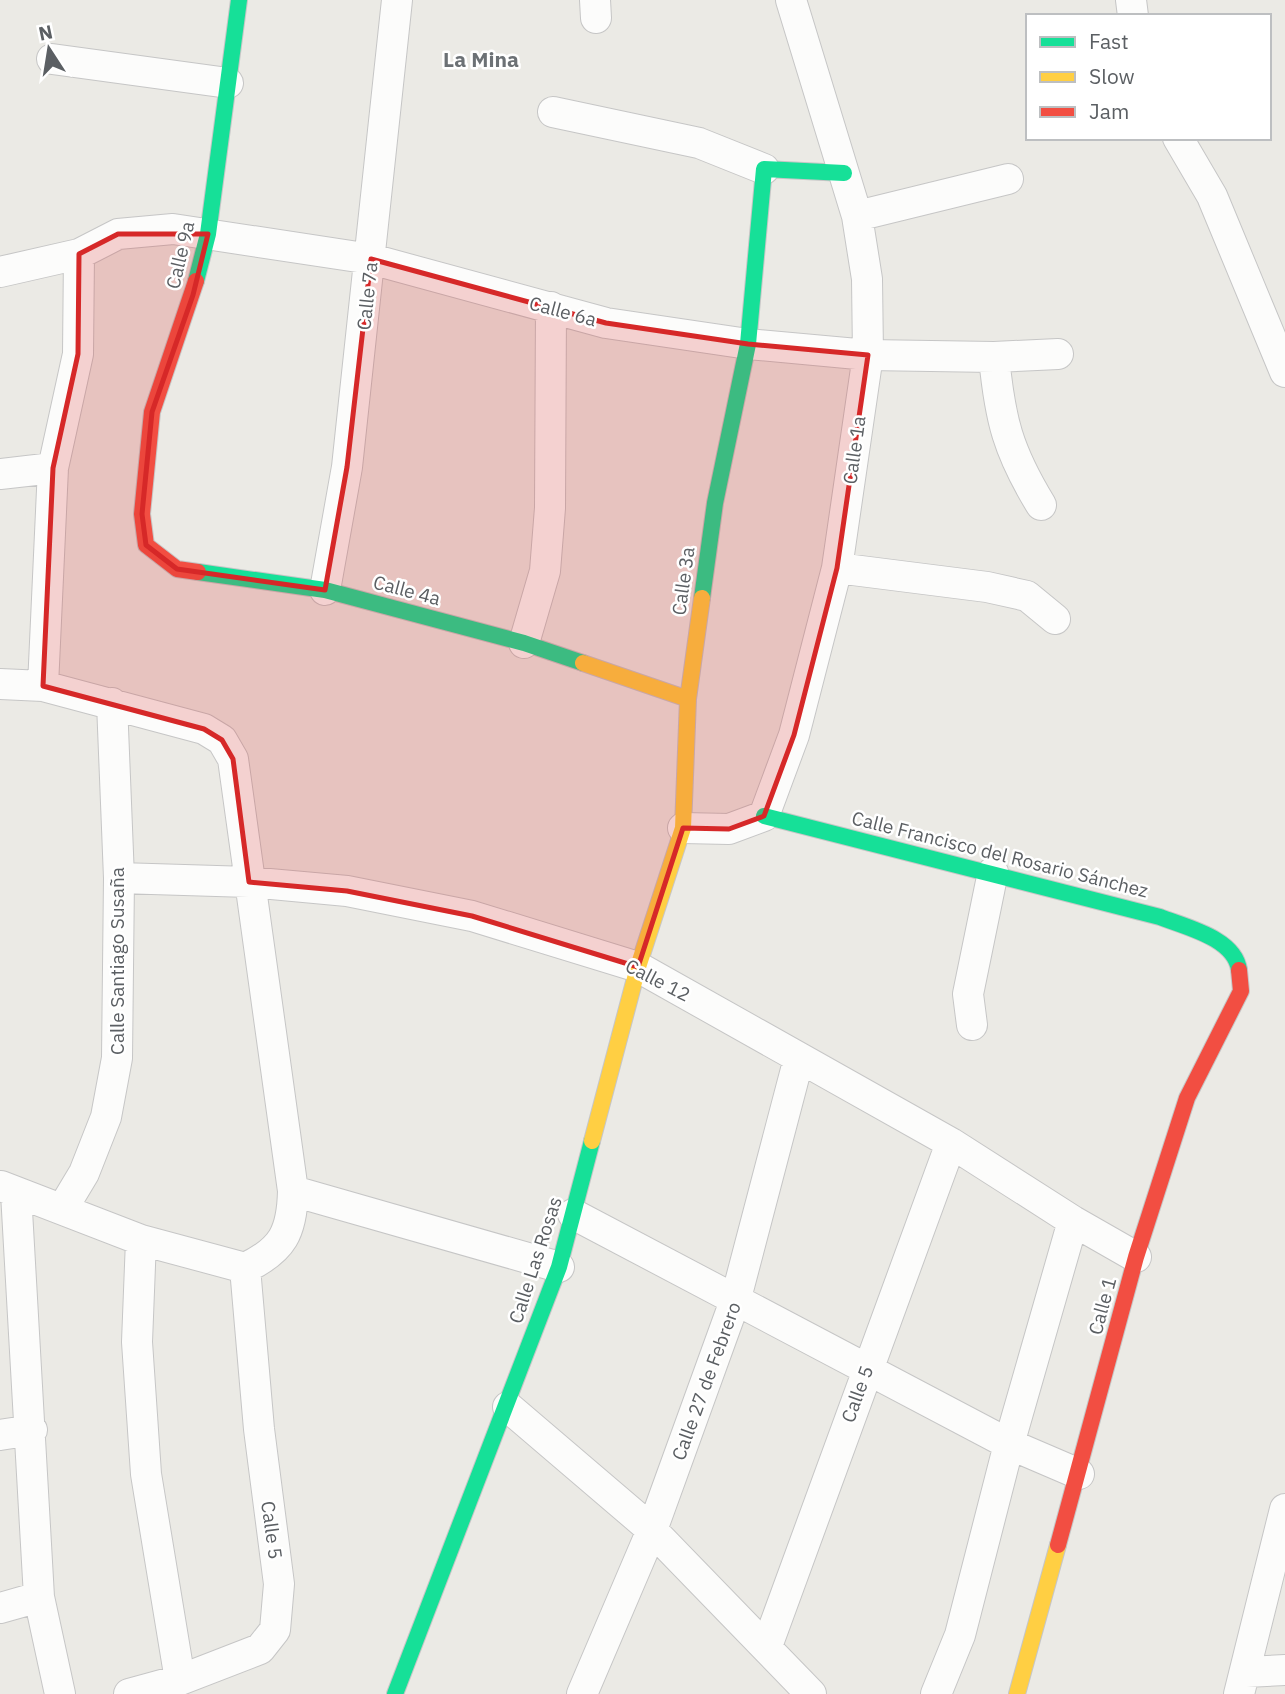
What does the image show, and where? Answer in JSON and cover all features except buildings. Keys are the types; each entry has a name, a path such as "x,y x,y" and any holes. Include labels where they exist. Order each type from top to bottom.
{"street":[{"name":"Calle 9a","path":"142,514 152,412 193,295 208,233 239,0"},
{"name":"Calle 7a","path":"325,590 347,467 397,0"},
{"name":"Calle 1a","path":"764,816 794,735 837,568 868,355 867,279 857,216 792,0"},
{"path":"52,59 228,83"},
{"path":"552,112 699,143 764,169 844,173"},
{"path":"1179,140 1212,197 1285,372"},
{"name":"Calle 3a","path":"683,828 688,699 715,503 748,344 764,169"},
{"path":"857,216 1008,180"},
{"name":"Calle 6a","path":"0,272 79,254 118,234 173,229 371,259 606,323 748,344 868,355 994,357 1058,354"},
{"path":"43,686 53,468 78,354 79,254"},
{"path":"524,643 545,571 550,508 551,307"},
{"path":"994,357 999,412 1019,469 1041,505"},
{"path":"0,474 53,468"},
{"name":"Calle 4a","path":"142,514 146,545 177,569 325,590 524,643 688,699"},
{"path":"837,568 987,587 1027,596 1055,619"},
{"path":"0,684 43,686 204,729 222,740 233,759 293,1191 293,1212 286,1237 268,1257 246,1268 141,1240 8,1189 32,1430 39,1597 60,1694"},
{"name":"Calle Santiago Susaña","path":"63,1208 83,1173 106,1117 117,1058 119,878 112,703"},
{"path":"683,828 729,829 764,816"},
{"name":"Calle Francisco del Rosario Sánchez","path":"764,816 993,872 1160,917 1222,943"},
{"name":"Calle Las Rosas","path":"404,1690 473,1488 508,1407 559,1267 638,967 683,828"},
{"path":"972,1025 968,994 993,872"},
{"name":"Calle 12","path":"119,878 249,882 347,891 472,916 638,967 951,1143 1073,1221 1136,1256"},
{"name":"Calle 1","path":"1017,1694 1079,1475 1136,1256 1187,1098 1241,991 1238,963 1222,943"},
{"name":"Calle 27 de Febrero","path":"582,1694 652,1530 736,1298 799,1058"},
{"name":"Calle 5","path":"767,1646 866,1369 951,1143"},
{"path":"293,1191 559,1267"},
{"path":"573,1214 1009,1444 1079,1475"},
{"path":"936,1694 960,1635 1009,1444 1073,1221"},
{"path":"141,1240 137,1342 146,1474 180,1679"},
{"name":"Calle 5","path":"129,1694 180,1679 260,1649 275,1630 279,1584 258,1429 246,1268"},
{"path":"508,1407 652,1530 811,1694"},
{"path":"0,1435 32,1430"},
{"path":"1243,1683 1285,1509"},
{"path":"0,1608 39,1597"},
{"path":"1243,1683 1285,1670"}],"highlighted area":[{"path":"118,234 208,234 193,295 152,412 142,514 146,545 177,569 325,590 347,467 371,259 606,323 748,344 868,355 837,568 794,735 764,816 729,829 683,828 638,967 472,916 347,891 249,882 233,759 222,740 204,729 43,686 53,468 78,354 79,254"}],"traffic: fast":[{"path":"196,281 208,234 239,0"},
{"path":"702,598 715,503 748,344 764,169 844,173"},
{"path":"198,572 325,590 524,643 583,663"},
{"path":"764,816 1160,917 1219,942 1235,959 1239,970"},
{"path":"395,1694 559,1267 592,1141"}],"traffic: slow":[{"path":"592,1141 638,967 683,828 688,699 702,598"},
{"path":"583,663 688,699"},
{"path":"1017,1694 1058,1545"}],"traffic: jam":[{"path":"196,281 152,412 142,514 146,545 177,569 198,572"},
{"path":"1058,1545 1136,1257 1187,1098 1241,991 1239,970"}],"district":[{"name":"La Mina","path":"481,59"}]}
